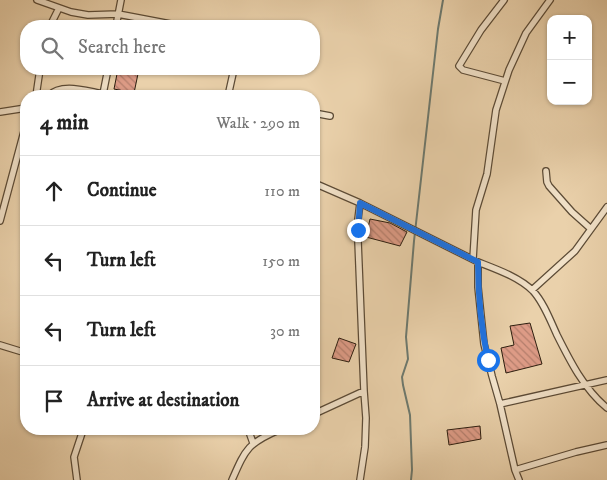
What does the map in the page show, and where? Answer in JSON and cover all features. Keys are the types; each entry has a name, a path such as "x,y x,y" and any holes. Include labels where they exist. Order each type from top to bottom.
{"street":[{"path":"37,0 71,12 88,15 118,14 150,20"},
{"path":"117,20 121,0"},
{"path":"504,0 481,30 459,66 463,70 505,81"},
{"path":"519,480 484,344 475,261 476,210 487,174 496,110 505,81 526,33 550,0"},
{"path":"53,20 59,8"},
{"path":"37,90 39,75"},
{"path":"108,75 108,90"},
{"path":"229,90 233,75"},
{"path":"58,90 63,88 80,90"},
{"path":"0,112 20,109"},
{"path":"320,114 330,116"},
{"path":"0,221 20,146"},
{"path":"546,171 549,186 572,212 591,229"},
{"path":"320,186 360,203 475,261 495,268 532,290 547,312 570,360 586,385 607,408"},
{"path":"360,203 358,241 366,418 365,447 360,480"},
{"path":"532,290 575,251 607,207"},
{"path":"0,345 20,351"},
{"path":"500,404 607,380"},
{"path":"320,411 364,391"},
{"path":"77,480 74,457 81,435"},
{"path":"250,435 253,443"},
{"path":"232,480 247,449 253,443 267,435"},
{"path":"515,470 607,445"}],"building":[{"path":"117,75 138,75 135,90 114,89"},
{"path":"370,219 390,223 407,232 400,246 366,237"},
{"path":"530,323 542,364 506,373 501,348 514,345 510,326"},
{"path":"339,338 356,344 349,362 332,358"},
{"path":"480,426 481,439 449,445 447,430"}],"waterway":[{"path":"411,480 410,415 402,377 408,359 406,337 414,241 443,0"}],"route":[{"path":"358,230 360,203 478,262 481,317 488,360"}]}
